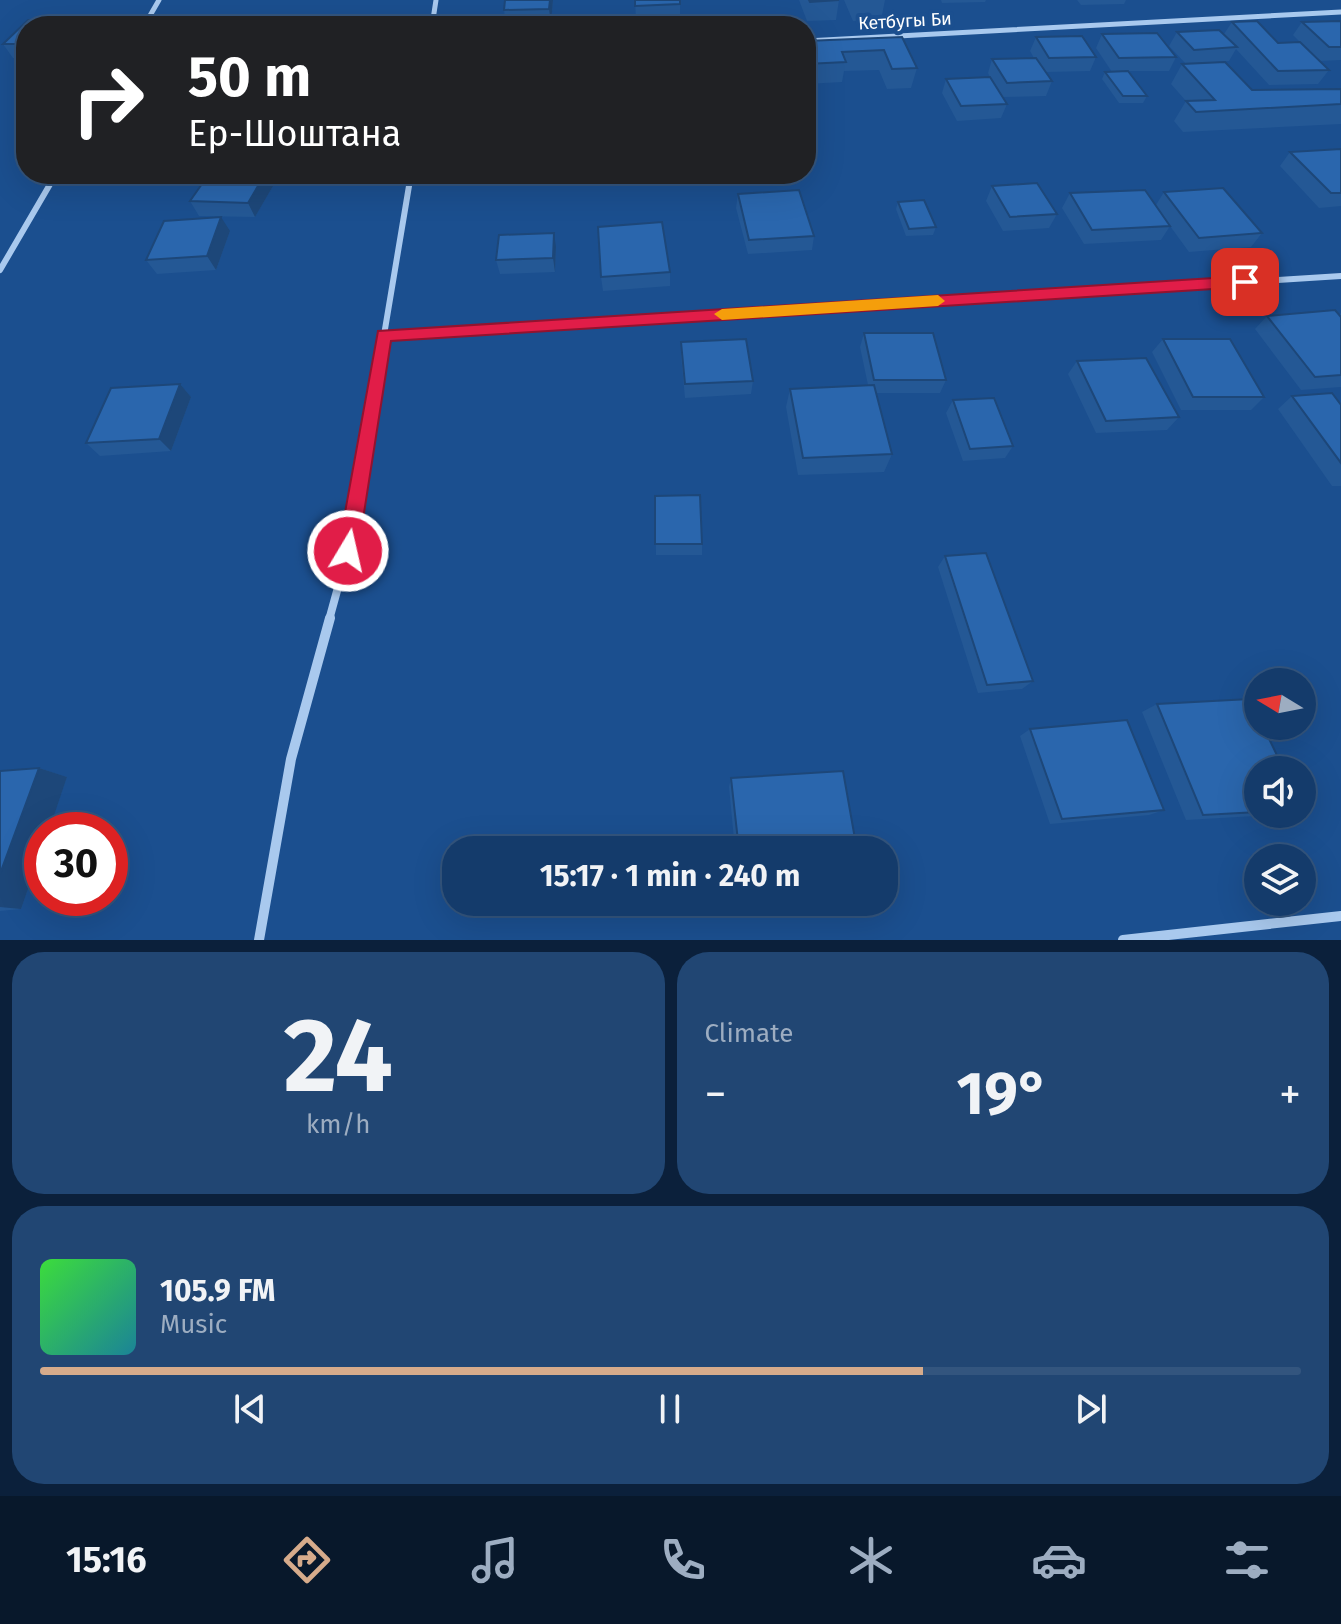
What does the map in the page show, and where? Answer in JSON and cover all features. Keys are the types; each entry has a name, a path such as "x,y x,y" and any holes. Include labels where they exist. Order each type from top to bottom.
{"street":[{"name":"Кетбугы Би","path":"816,40 1341,12"},
{"path":"0,270 50,184"},
{"path":"259,940 291,759 348,551 409,184"},
{"path":"384,336 1341,276"},
{"path":"1123,940 1341,916"}],"building":[{"path":"505,0 550,0 549,9 504,10"},
{"path":"635,0 680,0 680,4 635,6"},
{"path":"1257,21 1278,43 1300,42 1329,70 1278,71 1232,22"},
{"path":"1341,21 1341,47 1329,47 1302,22"},
{"path":"1219,30 1237,47 1194,50 1177,32"},
{"path":"16,32 16,44 3,44"},
{"path":"1157,33 1176,57 1119,58 1102,34"},
{"path":"1082,36 1096,57 1049,58 1036,37"},
{"path":"902,37 917,68 892,69 884,50 842,52 846,62 816,64 816,41"},
{"path":"1036,58 1052,81 1007,83 992,59"},
{"path":"1225,62 1252,90 1341,89 1341,104 1196,112 1186,101 1215,100 1182,64"},
{"path":"1128,71 1147,96 1123,96 1105,72"},
{"path":"990,77 1007,104 961,106 946,79"},
{"path":"1341,149 1341,193 1331,193 1290,152"},
{"path":"1037,183 1057,214 1010,217 992,186"},
{"path":"202,184 259,184 248,203 190,201"},
{"path":"1223,188 1262,233 1199,238 1164,192"},
{"path":"799,190 814,236 749,240 738,194"},
{"path":"1145,190 1170,226 1092,230 1070,193"},
{"path":"924,200 936,227 909,229 898,202"},
{"path":"221,217 207,256 146,260 164,221"},
{"path":"662,222 670,272 601,277 598,227"},
{"path":"554,233 553,258 496,260 499,235"},
{"path":"1335,310 1341,317 1341,375 1315,377 1267,316"},
{"path":"864,333 933,333 946,380 874,380"},
{"path":"746,339 753,381 685,384 681,342"},
{"path":"1163,339 1230,339 1264,397 1193,397"},
{"path":"1146,358 1179,417 1106,421 1077,361"},
{"path":"180,384 159,439 86,443 111,388"},
{"path":"874,385 892,454 803,458 790,389"},
{"path":"1332,393 1341,405 1341,463 1292,396"},
{"path":"994,398 1013,446 970,449 953,400"},
{"path":"700,495 702,544 655,544 655,496"},
{"path":"986,553 1033,681 987,685 945,556"},
{"path":"1244,699 1244,740 1270,740 1277,756 1244,756 1244,813 1203,815 1157,704"},
{"path":"1127,720 1164,810 1062,819 1030,729"},
{"path":"39,768 0,874 0,771"},
{"path":"843,771 855,836 737,836 731,778"}],"slow traffic":[{"path":"722,314 938,301"}],"route":[{"path":"348,551 384,336 1245,282"}]}
